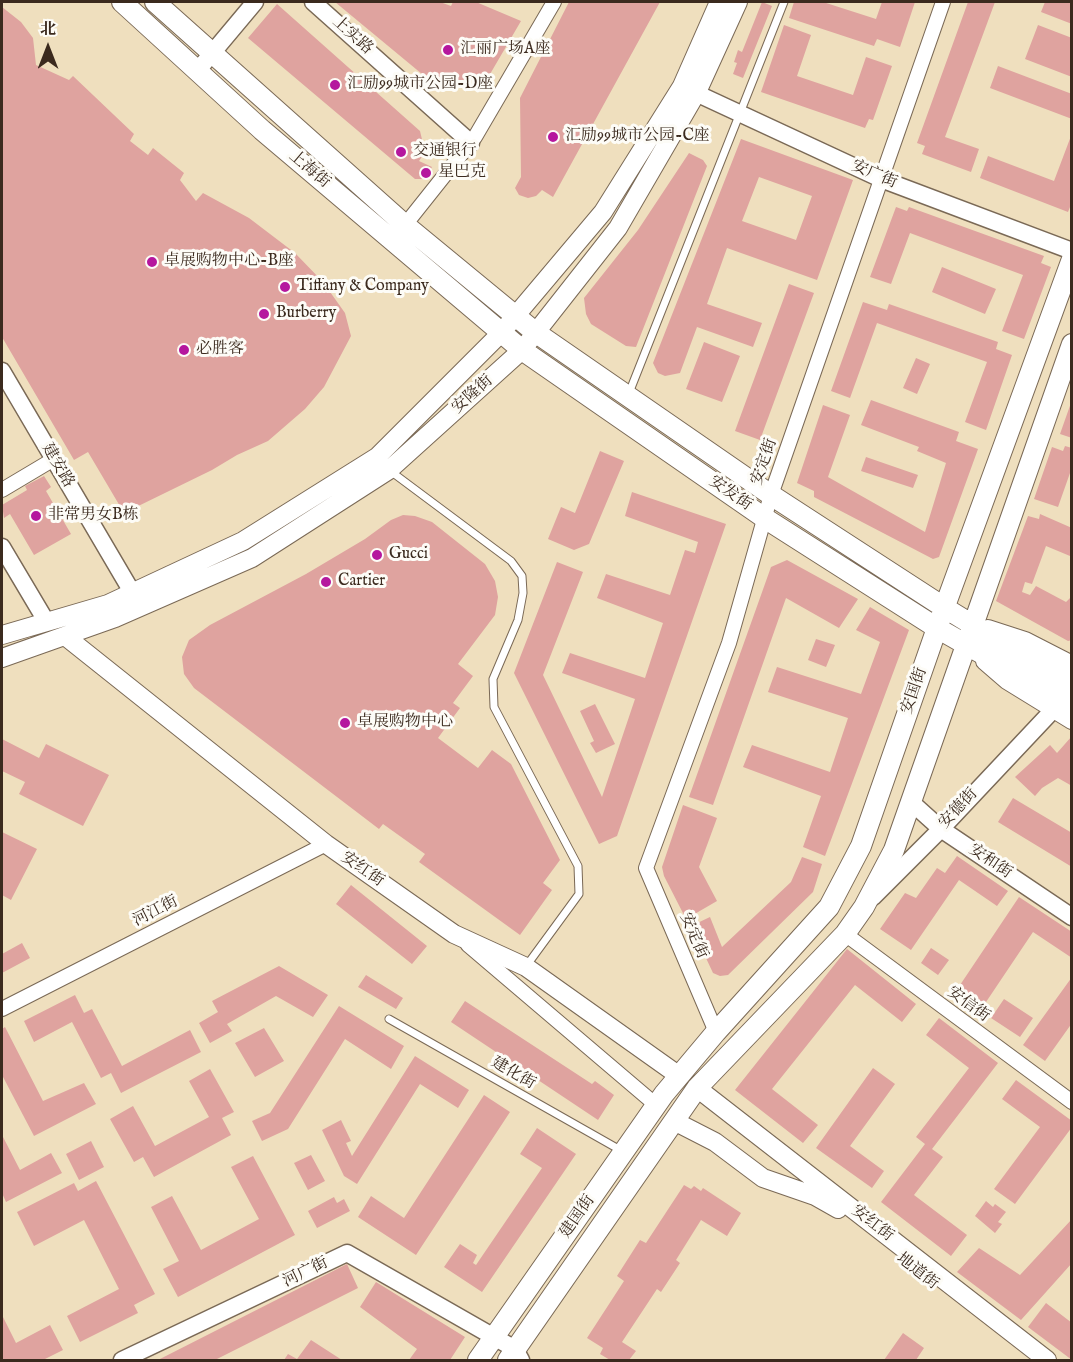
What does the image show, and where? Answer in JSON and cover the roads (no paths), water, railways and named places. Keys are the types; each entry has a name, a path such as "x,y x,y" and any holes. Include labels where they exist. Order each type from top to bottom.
{"highway":[{"name":"安发街","path":"1060,677 1062,707"}],"main road":[{"name":"上海街","path":"122,2 262,130 501,333"},
{"name":"上海街","path":"155,2 405,225 515,317"},
{"name":"安隆街","path":"2,635 108,604 243,541 377,457 501,333 603,212 689,89 719,2"},
{"name":"安隆街","path":"2,658 115,618 252,558 389,470 522,350 618,228 689,89 738,2"},
{"name":"安国街","path":"678,1075 829,907 861,846 937,628 1071,260"},
{"name":"安发街","path":"515,317 771,495 945,608 1060,677"},
{"name":"安发街","path":"501,333 522,350 765,519 966,645 1007,680 1062,707 1071,720"},
{"name":"安国街","path":"697,1088 845,934 864,907 894,850 1071,344"},
{"name":"安红街","path":"65,636 326,844 454,934 526,968 678,1075"},
{"name":"安发街","path":"966,645 1060,677"},
{"name":"建国街","path":"478,1360 678,1075"},
{"name":"安红街","path":"697,1088 1047,1360"},
{"name":"建国街","path":"515,1357 697,1088"},
{"name":"地道街","path":"674,1122 715,1142 763,1178 836,1207 886,1249 1032,1360"}],"street":[{"path":"198,70 255,2"},
{"name":"上实路","path":"313,2 471,143"},
{"path":"405,225 471,143 554,2"},
{"name":"安定街","path":"716,1032 646,868 729,643 771,495 944,2"},
{"name":"安广街","path":"689,89 881,179 1071,251"},
{"name":"建安路","path":"2,371 132,592"},
{"path":"2,490 54,459"},
{"path":"2,547 46,621 65,636"},
{"name":"安德街","path":"864,907 1062,707"},
{"name":"安和街","path":"911,802 941,829 1071,917"},
{"name":"河江街","path":"2,1009 326,844"},
{"path":"454,934 509,978 656,1105"},
{"name":"安信街","path":"845,934 1071,1102"},
{"name":"河广街","path":"122,1360 347,1253 493,1337 515,1357"}],"lane":[{"path":"628,396 784,2"},
{"path":"389,470 511,561 522,576 523,593 518,620 493,679 494,707 579,866 579,894 526,968"},
{"name":"建化街","path":"389,1019 624,1152"}],"place":[{"name":"汇丽广场A座","path":"448,50"},
{"name":"汇励99城市公园-D座","path":"335,85"},
{"name":"汇励99城市公园-C座","path":"553,137"},
{"name":"交通银行","path":"401,152"},
{"name":"星巴克","path":"426,173"},
{"name":"卓展购物中心-B座","path":"152,262"},
{"name":"Tiffany & Company","path":"285,287"},
{"name":"Burberry","path":"264,314"},
{"name":"必胜客","path":"184,350"},
{"name":"非常男女B栋","path":"36,516"},
{"name":"Gucci","path":"377,555"},
{"name":"Cartier","path":"326,582"},
{"name":"卓展购物中心","path":"345,723"}]}
